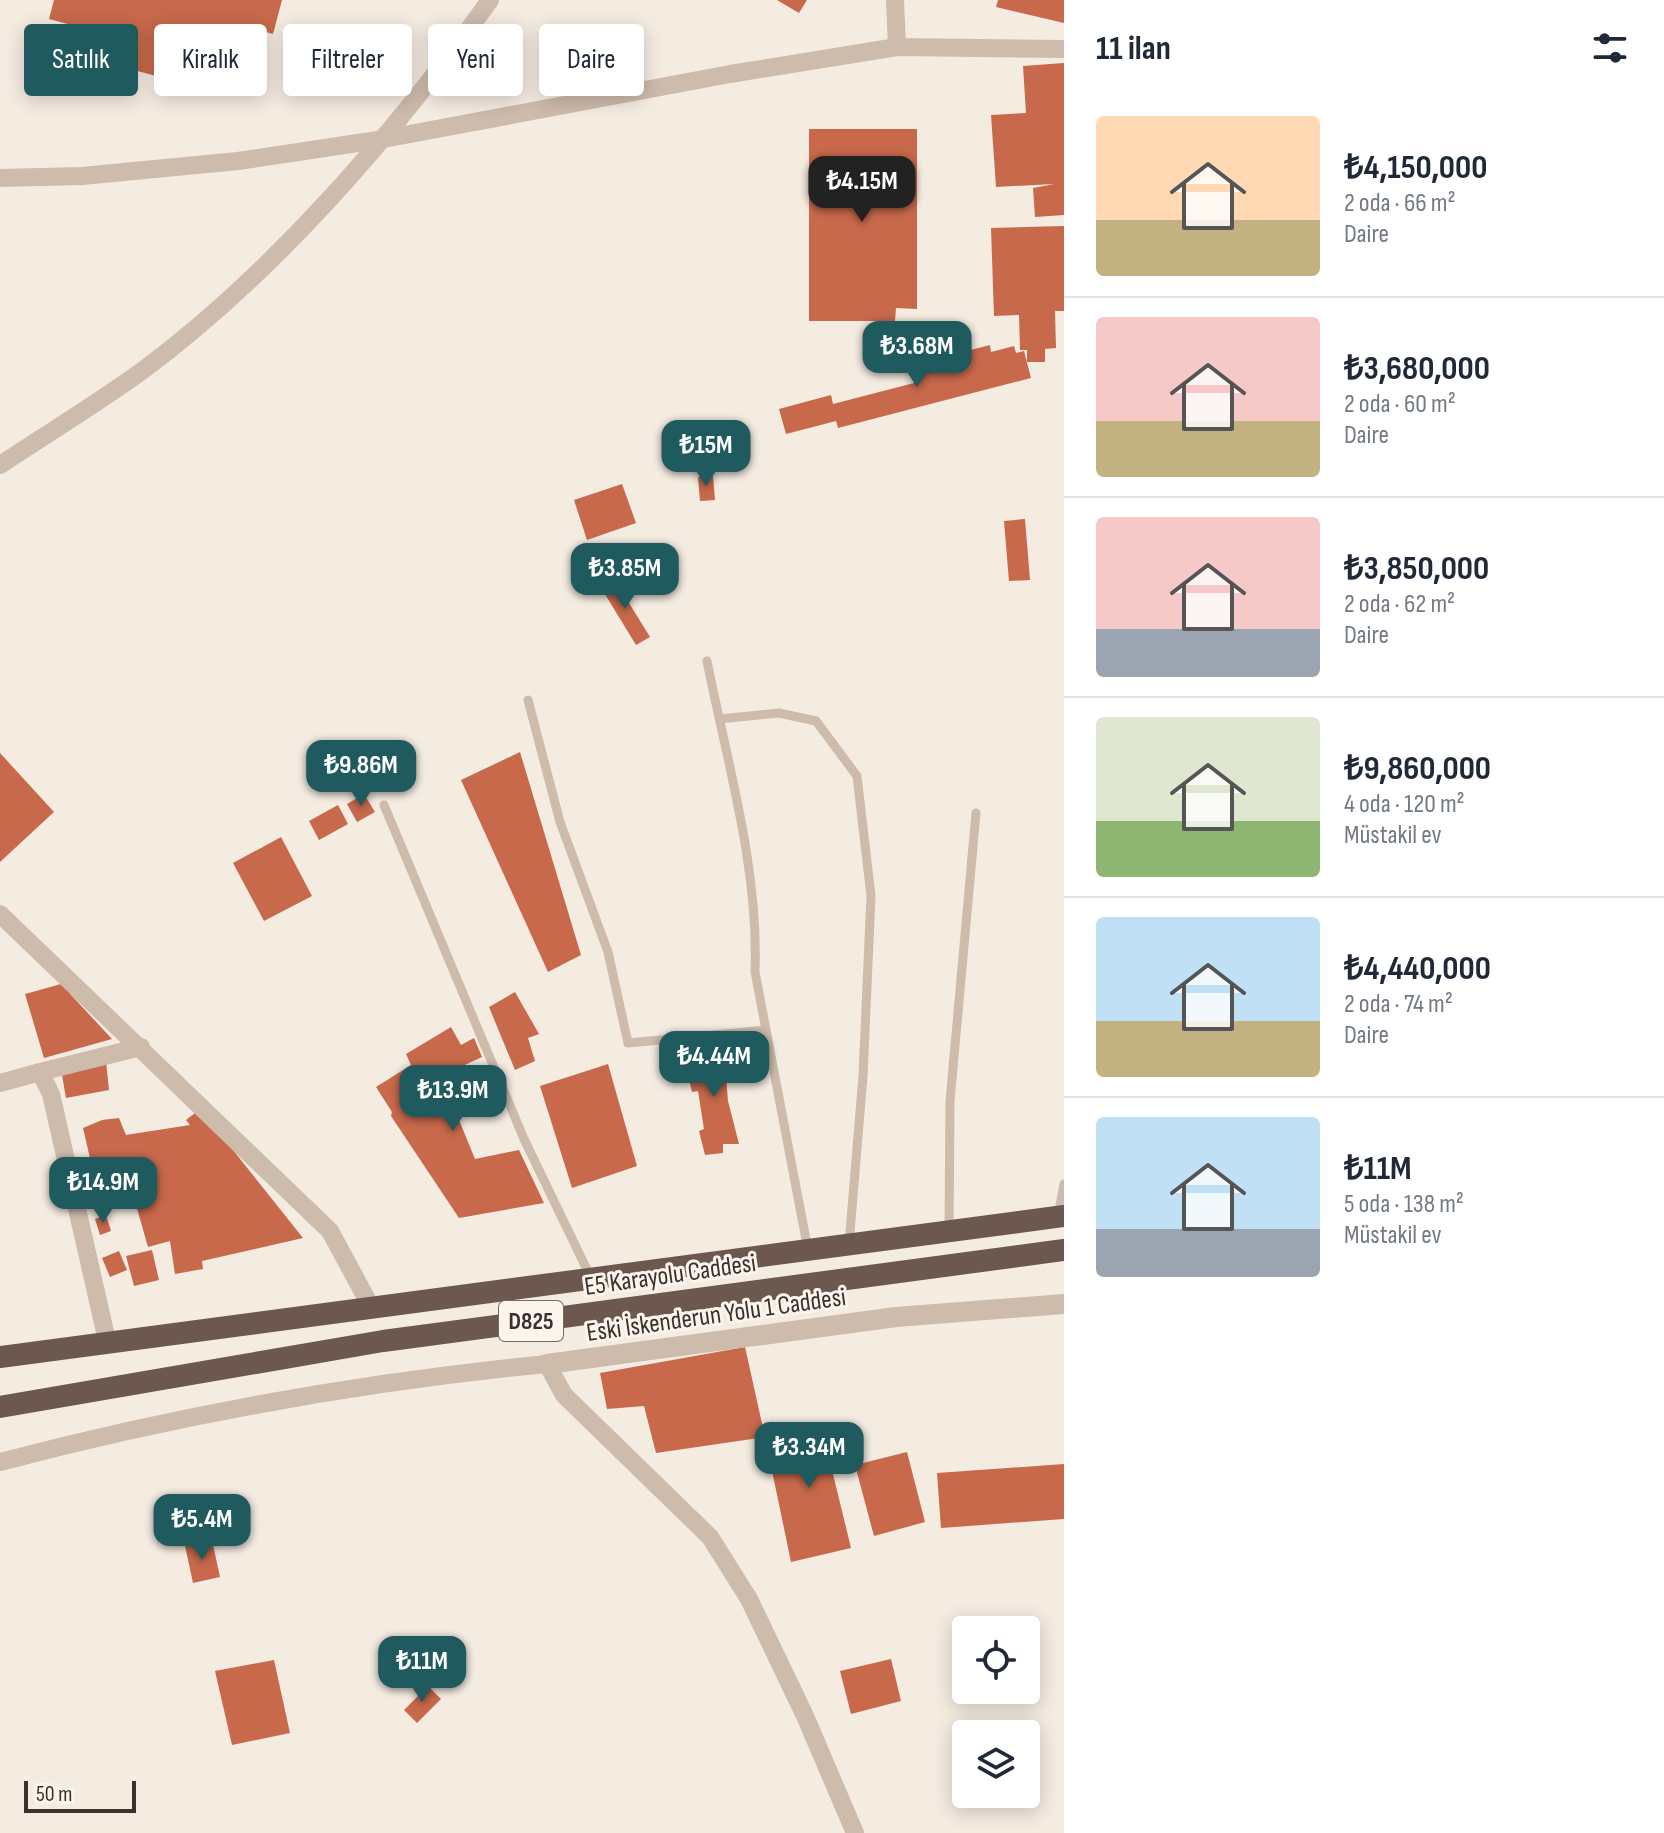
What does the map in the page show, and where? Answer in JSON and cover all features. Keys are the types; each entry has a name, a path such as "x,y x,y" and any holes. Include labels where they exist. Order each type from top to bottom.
{"highway":[{"name":"E5 Karayolu Caddesi","path":"0,1357 1061,1216"},
{"name":"E5 Karayolu Caddesi","path":"0,1407 383,1341 1064,1250"}],"street":[{"path":"0,465 142,371 223,305 288,242 432,81 490,0"},
{"path":"895,0 897,47"},
{"path":"0,178 82,176 223,162 378,140 687,81 897,47 1064,49"},
{"path":"0,914 330,1231 371,1307"},
{"path":"0,1083 141,1047"},
{"path":"40,1072 51,1094 108,1345"},
{"name":"Eski İskenderun Yolu 1 Caddesi","path":"0,1462 196,1416 434,1375 547,1364 896,1317 1064,1304"},
{"path":"547,1364 564,1395 710,1537 755,1612 855,1833"}],"lane":[{"path":"707,661 745,850 756,932 755,972 808,1250"},
{"path":"528,700 560,822 608,952 628,1043 766,1030"},
{"path":"719,719 779,713 816,721 857,776 871,896 863,1076 849,1244"},
{"path":"384,805 524,1139 591,1278"},
{"path":"949,1231 950,1101 976,813"},
{"path":"1061,1216 1064,1184"}],"building":[{"path":"54,0 282,0 273,34 267,32 267,24 154,24 154,75 138,71 138,24 68,24 49,19"},
{"path":"777,0 807,0 799,13"},
{"path":"998,0 1064,0 1064,23 996,7"},
{"path":"1064,63 1064,215 1035,217 1033,188 1054,184 996,187 991,115 1026,113 1023,66"},
{"path":"809,129 917,129 917,309 896,308 895,321 809,321"},
{"path":"1064,226 1064,311 1055,311 1056,348 1045,349 1045,362 1027,362 1027,350 1020,350 1019,315 994,316 991,228"},
{"path":"990,345 991,352 1014,346 1016,353 1024,351 1031,378 838,428 836,421 786,434 779,409 831,395 833,404 914,383 909,366"},
{"path":"713,476 715,500 700,501 698,477"},
{"path":"622,484 636,523 587,540 574,500"},
{"path":"1025,519 1030,580 1009,581 1004,521"},
{"path":"613,577 650,637 636,645 600,586"},
{"path":"520,752 581,955 548,972 461,780"},
{"path":"0,753 54,812 0,862"},
{"path":"364,794 375,812 357,822 347,804"},
{"path":"338,805 348,824 319,840 309,821"},
{"path":"281,837 312,896 264,921 233,863"},
{"path":"61,984 112,1039 44,1058 25,994"},
{"path":"515,992 539,1034 528,1038 535,1061 515,1070 489,1007"},
{"path":"451,1027 461,1045 474,1038 482,1057 441,1076 475,1159 519,1150 544,1203 459,1218 391,1116 392,1112 376,1087 411,1065 406,1054"},
{"path":"731,1042 725,1065 728,1101 739,1144 723,1144 723,1153 705,1155 699,1131 704,1129 698,1091 692,1092 687,1070 702,1067 701,1048"},
{"path":"106,1061 109,1090 66,1098 61,1069"},
{"path":"608,1064 637,1166 572,1188 540,1086"},
{"path":"195,1113 233,1150 303,1238 202,1261 203,1269 175,1274 170,1241 148,1247 134,1198 101,1206 83,1128 102,1120 119,1118 126,1135 190,1125 186,1120"},
{"path":"106,1215 111,1231 100,1235 95,1219"},
{"path":"152,1250 159,1280 134,1286 126,1256"},
{"path":"119,1251 127,1270 110,1277 102,1258"},
{"path":"745,1347 765,1437 656,1453 644,1406 607,1409 600,1373"},
{"path":"818,1424 820,1434 837,1430 848,1471 833,1474 851,1548 791,1562 765,1437"},
{"path":"907,1452 925,1522 874,1536 855,1465"},
{"path":"1064,1464 1064,1519 941,1528 937,1473"},
{"path":"212,1540 220,1577 193,1583 185,1546"},
{"path":"891,1659 901,1701 851,1714 840,1671"},
{"path":"274,1660 290,1733 232,1745 215,1671"},
{"path":"428,1686 441,1699 417,1723 404,1710"}]}
